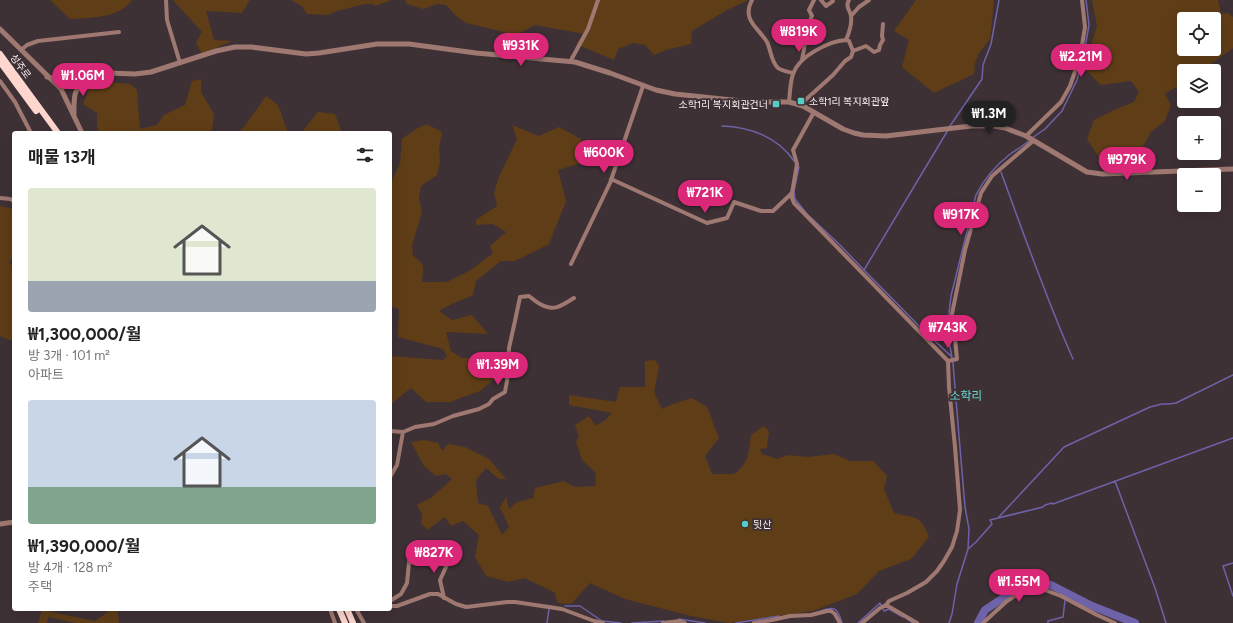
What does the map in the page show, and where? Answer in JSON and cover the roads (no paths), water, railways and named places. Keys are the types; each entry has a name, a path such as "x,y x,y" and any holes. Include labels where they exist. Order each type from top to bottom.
{"highway":[{"name":"성주로","path":"0,54 54,131"},
{"name":"성주로","path":"0,62 54,131"},
{"path":"339,611 345,623"},
{"path":"348,611 353,623"}],"street":[{"path":"166,0 167,20 180,63"},
{"path":"570,62 588,29 598,0"},
{"path":"752,0 749,10 753,24 767,42 775,65 780,69 793,73"},
{"path":"802,60 808,25 812,16 809,10 814,0"},
{"path":"821,0 826,6 833,2"},
{"path":"849,0 847,3 851,16"},
{"path":"846,40 851,16 859,7 869,0"},
{"path":"948,361 957,359 951,320 965,250 981,193 992,176 1030,138 1061,102 1070,86 1080,57 1085,27 1082,0"},
{"path":"853,51 866,46 874,52 879,50 883,40 883,24"},
{"path":"0,29 61,89 81,131"},
{"path":"21,50 38,41 119,32"},
{"path":"789,102 793,73 802,60 831,43 846,40"},
{"path":"797,104 802,102 833,75 845,61 851,58 853,51 849,41 846,40"},
{"path":"47,76 66,80 109,73 135,74 151,72 235,47 251,47 306,54 376,44 409,44 476,53 575,62 610,73 643,86 675,94 750,102 789,102 803,106 843,128 863,135 886,136 971,126 994,126 1004,128 1030,138 1087,172 1233,169"},
{"path":"74,117 74,94 89,76"},
{"path":"0,81 15,102 30,131"},
{"path":"571,264 611,179 643,86"},
{"path":"814,112 793,150 797,164 792,193 794,203 948,361 960,510 957,531 949,552 937,571 926,582 908,593 889,601 886,605 862,623"},
{"path":"611,179 707,223 727,218 734,202 761,211 773,211 792,193"},
{"path":"0,198 12,200"},
{"path":"392,431 402,432 415,427 434,424 457,414 479,409 490,404 504,392 507,381 509,348 520,297 529,296 546,307 554,309 574,298"},
{"path":"392,474 397,465 402,432"},
{"path":"0,524 12,522"},
{"path":"392,600 401,594 407,583 410,553"},
{"path":"444,598 440,580 452,554"},
{"path":"983,623 1007,601 1016,595 1036,590 1045,590 1061,596 1115,623"},
{"path":"392,606 397,606 430,594 438,594 456,604 466,607 508,602 562,609 603,623"},
{"path":"886,605 917,623"},
{"path":"331,611 335,623"},
{"path":"357,611 364,623"},
{"path":"754,623 790,616 811,615 827,611 831,611 835,614 840,623"},
{"path":"663,623 680,621 685,623"}],"waterway":[{"path":"950,126 982,79 983,65 991,44 999,0"},
{"path":"1032,138 1045,129 1062,111 1077,80 1089,25 1086,0"},
{"path":"722,126 753,131 762,135 780,146 794,161"},
{"path":"948,130 864,270 952,357"},
{"path":"949,623 957,584 968,549 969,529 965,507 953,363 947,330 951,296 976,195 986,178 995,168 1009,155 1030,140"},
{"path":"798,166 794,191 795,199 807,214 864,270"},
{"path":"1001,172 1044,290 1073,359"},
{"path":"998,518 1064,447 1150,407 1176,403 1233,375"},
{"path":"968,549 992,524 990,520 1043,507 1052,503 1053,504 1233,438"},
{"path":"1115,481 1155,588 1166,623"},
{"path":"1233,563 1223,566 1233,596"},
{"path":"978,623 985,610 1009,594 1024,588 1039,585 1051,585 1092,606 1135,623"},
{"path":"1048,623 1048,621 1063,617 1066,592"},
{"path":"858,623 880,603 884,611 889,609 903,617"},
{"path":"565,606 580,606 602,621 621,623"},
{"path":"821,611 833,608 839,614 842,623"},
{"path":"547,623 549,609"},
{"path":"736,623 779,616"},
{"path":"679,619 705,623"},
{"path":"907,619 913,623"},
{"path":"632,623 664,621"}],"place":[{"name":"소학1리 복지회관앞","path":"801,101"},
{"name":"소학1리 복지회관건너","path":"776,104"},
{"name":"뒷산","path":"745,524"}],"district":[{"name":"소학리","path":"966,396"}]}
